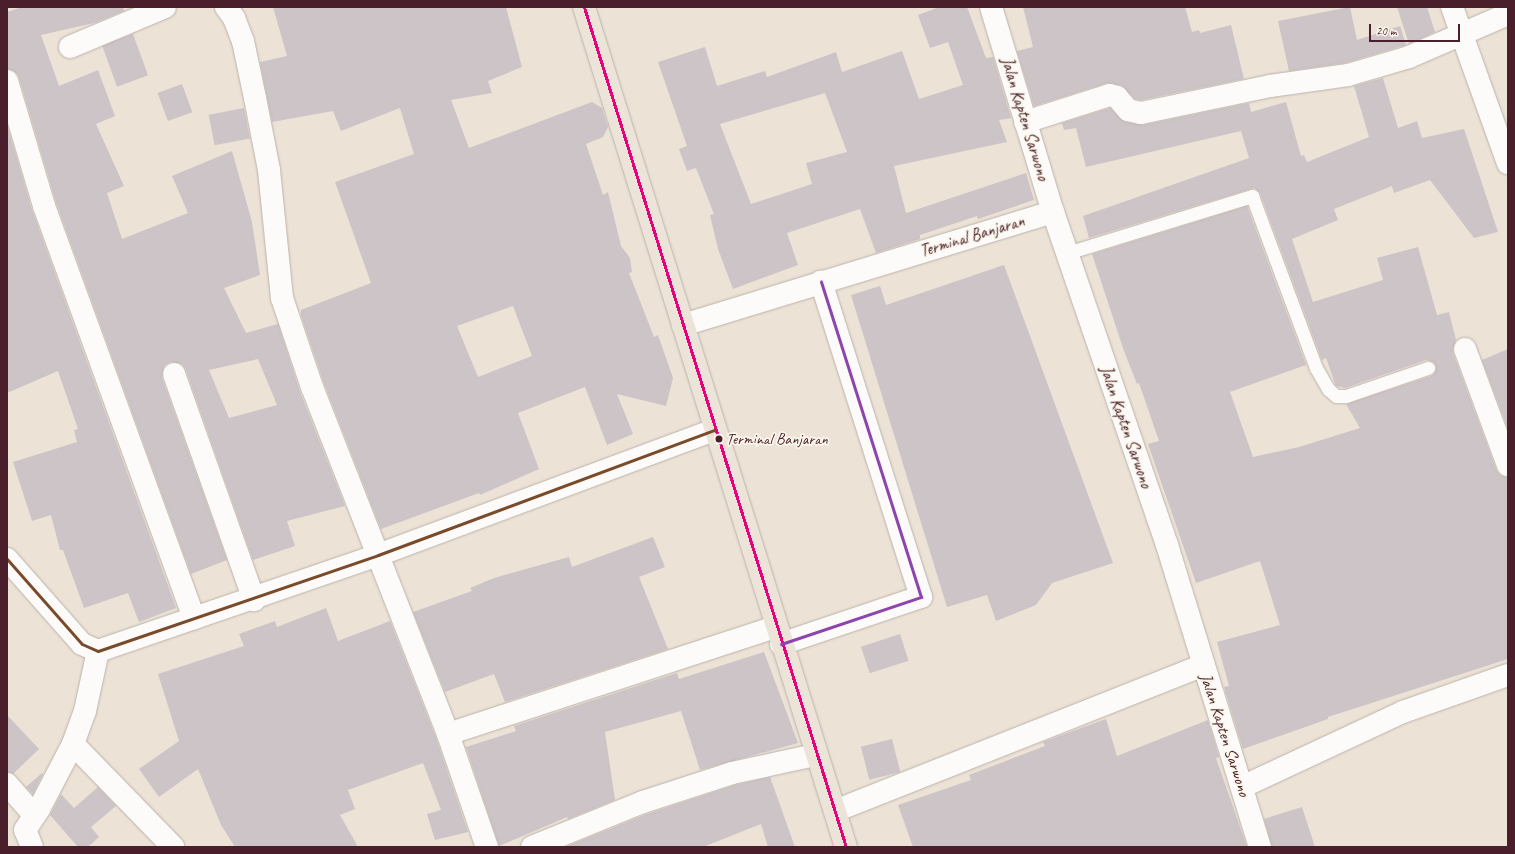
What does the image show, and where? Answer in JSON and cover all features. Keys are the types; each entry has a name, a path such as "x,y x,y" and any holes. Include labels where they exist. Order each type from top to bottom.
{"main road":[{"path":"584,7 815,755 846,847"}],"street":[{"path":"70,47 165,7"},
{"path":"226,7 234,18 243,41 269,170 282,298 312,387 448,734 487,847"},
{"name":"Jalan Kapten Sarwono","path":"991,7 1053,212 1167,545 1202,666 1260,847"},
{"path":"1452,7 1460,35 1478,77 1508,163"},
{"path":"1025,122 1110,95 1117,97 1128,110 1141,113 1270,86 1348,75 1409,57 1508,14"},
{"path":"7,81 44,206 194,619"},
{"name":"Terminal Banjaran","path":"683,325 821,281 1053,212"},
{"path":"448,734 778,635 921,597 821,281"},
{"path":"1466,349 1508,465"},
{"path":"174,374 254,600"},
{"path":"10,568 82,644 98,651 254,600 715,430"},
{"path":"32,847 25,830 73,744 85,711 98,651"},
{"path":"835,811 1202,666"},
{"path":"1242,787 1403,712 1508,675"},
{"path":"73,744 173,847"},
{"path":"532,847 643,802 732,773 815,755"},
{"path":"7,784 34,815"}],"lane":[{"path":"1067,253 1252,196 1316,368 1328,389 1336,396 1346,396 1428,368"}],"building":[{"path":"22,7 123,7 124,11 94,23 41,35 59,86 98,70 115,116 96,124 124,186 107,193 122,239 188,213 172,176 232,151 252,222 260,275 224,288 246,333 278,324 300,392 345,506 287,521 295,546 253,560 186,370 182,364 170,362 164,366 162,378 227,560 191,574 56,202 19,77 15,72 7,69 7,12","holes":["258,359 277,405 229,418 209,370"]},
{"path":"273,7 506,7 522,67 488,81 492,93 451,100 469,148 592,102 602,108 608,127 603,137 586,144 603,195 608,192 621,246 630,258 632,272 629,273 654,337 658,335 673,378 666,406 617,394 633,434 607,445 585,387 518,413 539,469 480,495 479,493 381,529 324,383 301,315 301,310 371,283 335,182 414,154 400,108 341,131 333,111 272,122 260,62 287,56","holes":["513,306 532,356 478,377 457,326"]},
{"path":"939,7 967,7 986,58 993,57 1011,118 999,120 1007,142 894,166 906,213 1026,173 1034,200 978,219 977,216 920,235 920,239 876,253 860,209 787,233 798,265 733,289 718,249 710,215 714,214 696,168 687,171 679,149 687,146 658,62 705,47 717,86 765,71 767,77 836,52 842,72 902,51 919,99 963,85 948,42 930,48 918,15","holes":["825,93 847,152 806,163 812,184 751,204 720,124"]},
{"path":"1023,7 1185,7 1192,32 1199,30 1200,33 1231,25 1244,79 1141,100 1135,99 1121,85 1107,83 1034,106 1017,51 1033,47"},
{"path":"1350,7 1357,40 1400,26 1406,45 1345,63 1289,71 1278,21"},
{"path":"1397,7 1427,7 1435,32 1409,44"},
{"path":"133,34 148,75 117,87 102,45"},
{"path":"1383,78 1398,128 1417,121 1422,138 1464,129 1498,232 1474,238 1430,180 1394,193 1392,186 1334,209 1338,220 1292,239 1313,302 1383,280 1377,258 1418,247 1437,315 1449,312 1456,340 1453,353 1496,469 1500,475 1508,477 1508,659 1328,717 1328,719 1243,749 1224,687 1229,686 1217,642 1280,625 1260,561 1196,583 1148,444 1159,441 1139,383 1137,384 1124,351 1092,254 1247,206 1306,365 1230,392 1253,457 1299,447 1360,428 1346,404 1431,376 1434,373 1436,366 1433,362 1426,360 1345,388 1336,386 1326,358 1322,360 1260,193 1254,188 1089,238 1083,216 1249,158 1241,131 1086,167 1076,128 1064,130 1062,123 1110,108 1125,122 1143,125 1249,103 1251,112 1286,102 1301,156 1304,155 1307,162 1369,137 1354,86"},
{"path":"182,84 192,112 168,121 158,93"},
{"path":"244,108 250,138 215,145 209,115"},
{"path":"7,125 32,210 176,608 139,622 128,593 84,608 63,550 60,550 51,515 32,521 13,462 77,442 74,430 78,429 58,371 7,393"},
{"path":"1004,265 1113,563 1052,583 1036,605 996,621 987,595 947,607 851,295 880,286 886,305"},
{"path":"1508,349 1508,429 1482,360"},
{"path":"653,537 665,567 639,577 668,649 505,702 494,674 445,692 413,612 472,591 470,588 494,578 569,557 572,567"},
{"path":"326,608 338,641 390,621 436,738 468,832 435,840 427,814 441,810 423,763 348,790 355,809 340,815 358,847 235,847 221,825 198,769 159,797 139,769 179,741 158,674 244,646 239,634 275,621 277,627"},
{"path":"900,634 909,661 870,673 861,647"},
{"path":"764,652 798,743 700,770 681,711 605,732 615,800 568,819 567,817 499,846 466,747 516,731 514,726 677,673 679,679"},
{"path":"7,715 39,749 13,774 7,772"},
{"path":"1106,719 1117,756 1208,720 1219,757 1216,758 1247,847 913,847 898,805 971,780 969,775 1045,746 1043,742"},
{"path":"892,739 900,772 869,780 861,747"},
{"path":"42,773 43,774 33,794 26,787"},
{"path":"770,777 795,847 768,847 761,824 703,847 565,847 647,814 735,785"},
{"path":"98,787 116,806 91,827 99,837 88,847 78,847 50,815 61,794 74,808"},
{"path":"1302,807 1315,847 1272,847 1264,819"}],"transit line":[{"path":"584,7 846,847"},
{"path":"781,644 921,597 821,281"},
{"path":"7,559 82,644 98,651 378,555 715,430"}],"place":[{"name":"Terminal Banjaran","path":"719,439"}]}
